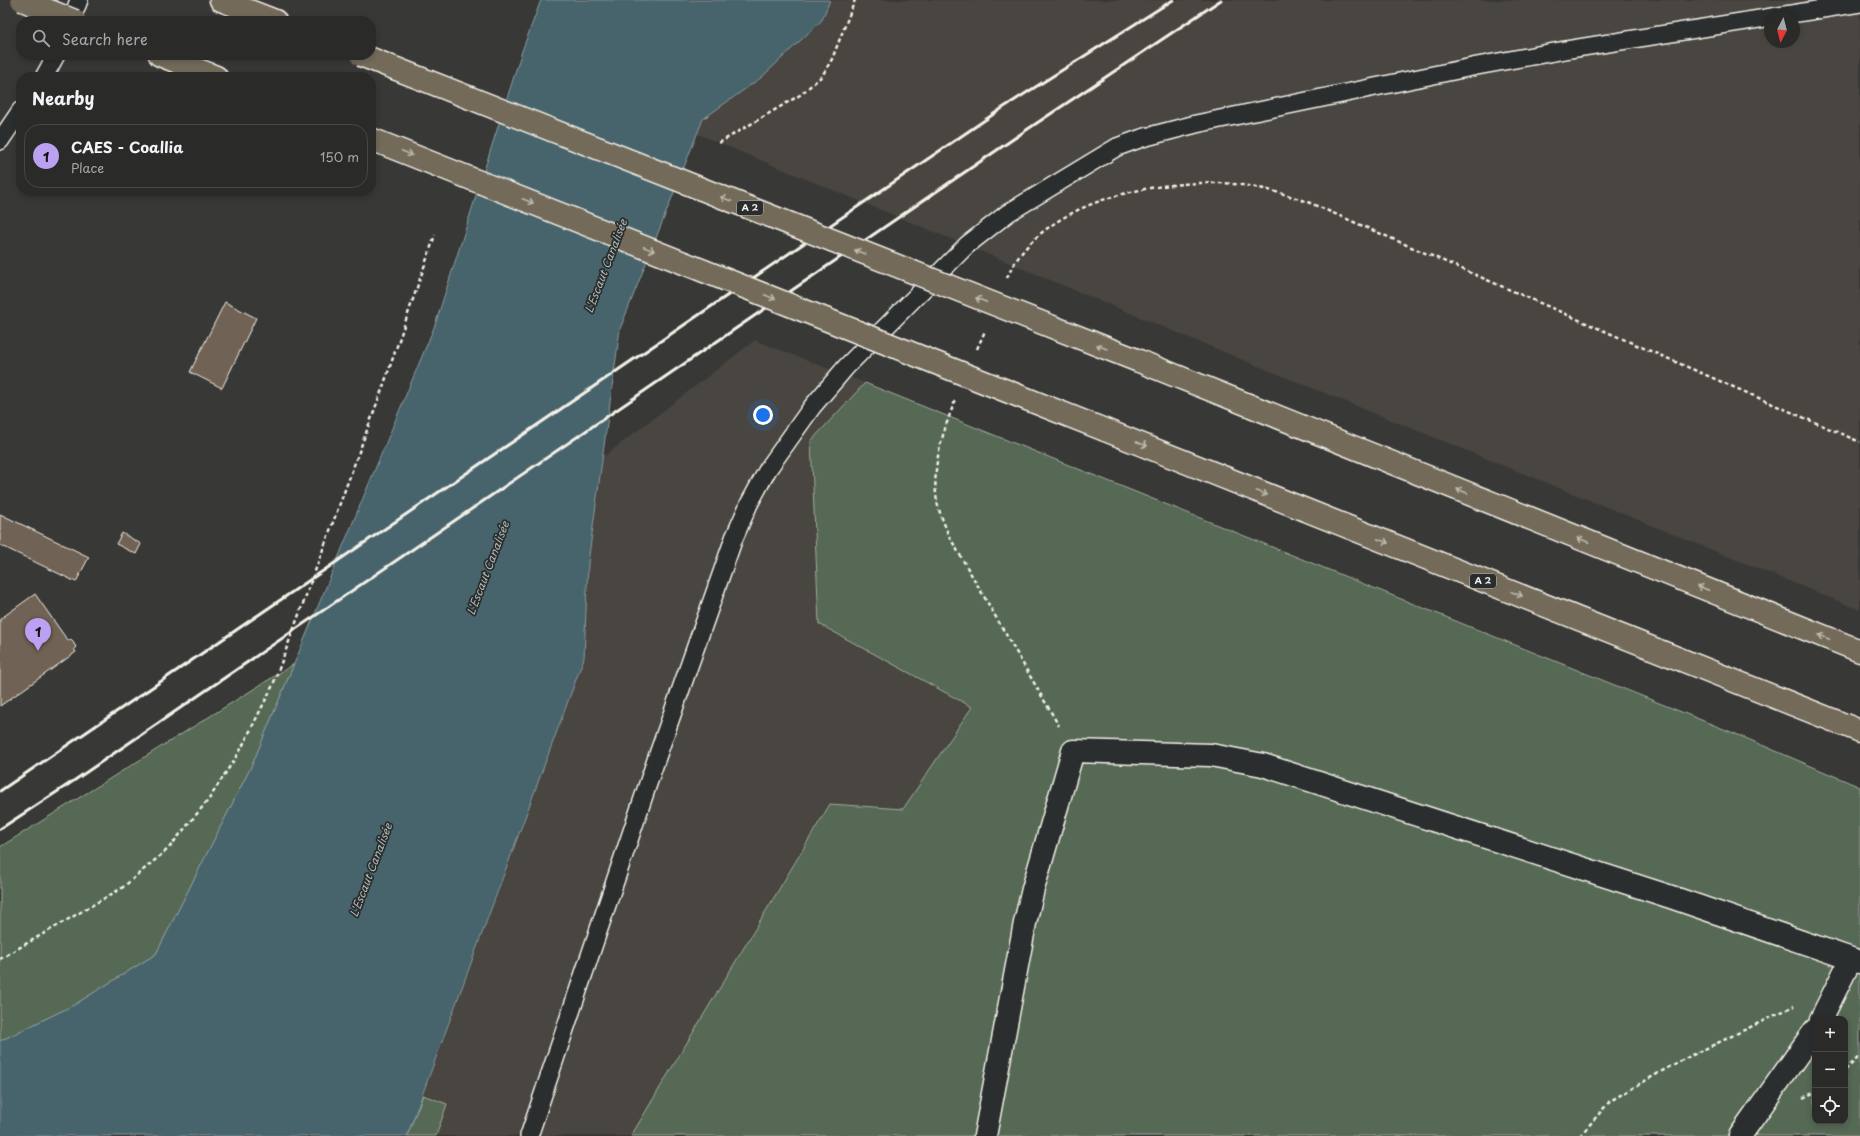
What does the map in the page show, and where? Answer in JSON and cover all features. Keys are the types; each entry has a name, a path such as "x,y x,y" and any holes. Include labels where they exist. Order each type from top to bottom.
{"highway":[{"path":"22,0 62,16"},
{"path":"222,0 262,16"},
{"path":"173,60 203,72"},
{"name":"A 2","path":"374,60 1139,362 1860,651"},
{"name":"A 2","path":"376,141 1860,731"}],"street":[{"path":"985,1136 1025,923 1033,889 1073,751 1211,755 1263,765 1671,897 1855,960 1823,1016"},
{"path":"1740,1136 1812,1034"}],"lane":[{"path":"73,16 79,0"},
{"path":"530,1136 656,760 734,538 749,504 768,469 788,439 842,372 967,245 1008,213 1117,147 1142,138 1196,124 1524,58 1860,2"},
{"path":"47,72 53,60"},
{"path":"0,141 16,117"}],"path":[{"path":"719,143 800,95 822,76 832,59 855,0"},
{"path":"1004,285 1013,264 1031,243 1056,222 1091,204 1134,191 1166,185 1219,183 1260,188 1289,195 1310,203 1860,442"},
{"path":"0,959 122,888 168,849 209,799 241,749 273,685 384,384 434,235"},
{"path":"977,350 986,328"},
{"path":"956,401 938,455 936,471 937,501 942,518 949,536 1073,751"},
{"path":"1580,1136 1610,1101 1678,1062 1802,1003 1832,1000"},
{"path":"1848,1067 1860,1056"}],"shaded area":[{"path":"635,0 1860,0 1860,610 1243,360 613,99"},
{"path":"755,340 865,383 811,441 819,624 972,706 903,809 829,804 631,1136 436,1136 447,1104 423,1095 584,658 588,563 603,457"}],"green space":[{"path":"865,383 1736,734 1860,787 1860,1136 631,1136 830,804 903,809 972,707 819,624 811,441"},
{"path":"294,664 252,765 156,954 74,1005 0,1041 0,847"},
{"path":"423,1095 447,1104 436,1136 407,1136"}],"water":[{"name":"L'Escaut Canalisée","path":"541,0 830,0 822,20 762,77 703,119 620,329 588,563 584,658 407,1136 0,1136 0,1041 74,1005 156,954 252,765 435,325 522,51"}],"building":[{"path":"225,302 256,318 222,388 190,372"},
{"path":"0,514 89,557 76,582 0,545"},
{"path":"122,533 141,544 136,554 116,544"},
{"path":"35,594 68,641 71,639 76,647 74,649 76,652 0,706 0,619"}],"railway":[{"path":"0,791 1004,107 1173,0"},
{"path":"0,829 69,784 1025,131 1221,0"}],"place":[{"name":"CAES - Coallia","path":"38,651"}]}
